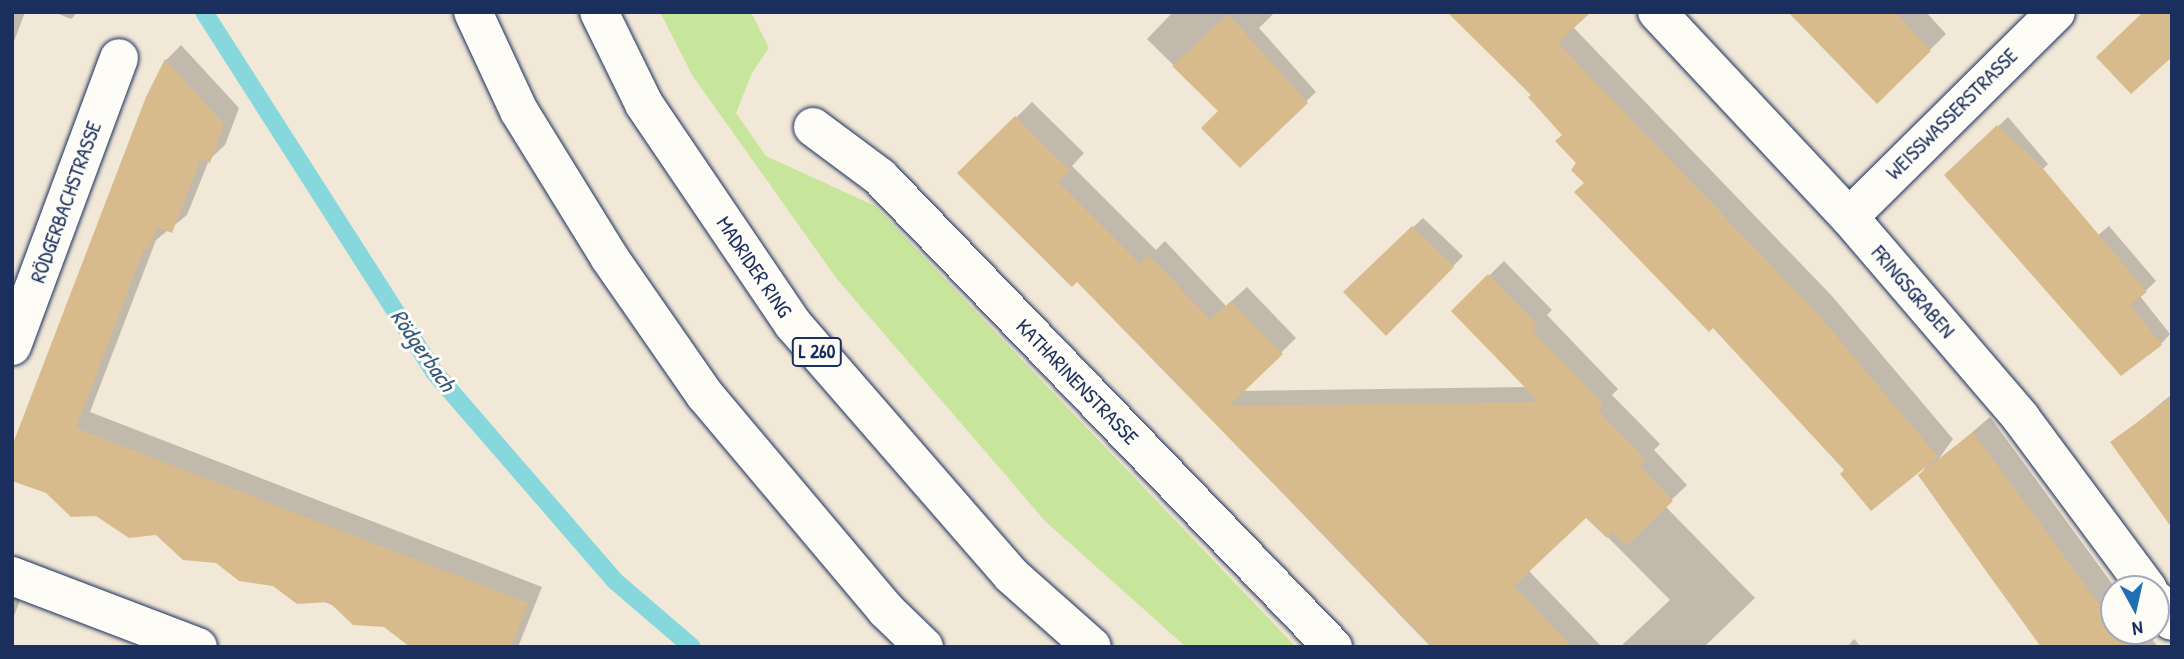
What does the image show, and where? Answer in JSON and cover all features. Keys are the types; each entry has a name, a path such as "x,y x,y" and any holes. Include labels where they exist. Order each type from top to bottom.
{"street":[{"path":"473,12 519,111 610,257 705,395 886,610 923,647"},
{"name":"MADRIDER RING","path":"599,12 644,104 793,324 1010,575 1092,647"},
{"name":"FRINGSGRABEN","path":"1657,12 1849,217 2021,418 2138,575"},
{"name":"WEISSWASSERSTRASSE","path":"1849,217 2056,12"},
{"name":"RÖDGERBACHSTRASSE","path":"12,346 119,58"},
{"name":"KATHARINENSTRASSE","path":"813,127 880,177 1333,647"},
{"path":"12,576 198,647"}],"green space":[{"path":"660,12 751,12 769,48 752,73 736,113 766,156 875,206 1296,647 1186,647 1045,521 837,279 692,75"}],"building":[{"path":"1447,12 1591,12 1558,43 1816,312 1938,457 1871,511 1840,474 1844,470 1713,328 1709,332 1574,192 1584,183 1571,170 1576,163 1555,141 1562,135 1528,97 1531,95"},
{"path":"1788,12 1895,12 1931,51 1877,104"},
{"path":"2143,12 2172,12 2172,57 2131,94 2096,57"},
{"path":"1228,14 1308,103 1240,168 1201,128 1218,111 1172,66"},
{"path":"165,59 224,124 210,163 201,159 172,233 157,227 149,250 144,249 76,428 528,603 511,647 410,647 384,627 353,625 329,602 297,604 273,586 239,581 216,563 183,560 156,535 129,538 96,516 71,517 46,493 12,481 12,446 146,97"},
{"path":"1015,116 1070,170 1058,182 1140,264 1149,255 1210,320 1231,301 1283,354 1229,406 1539,402 1451,311 1488,274 1538,326 1533,331 1604,405 1598,410 1646,460 1640,466 1673,501 1626,546 1612,532 1607,538 1586,518 1514,586 1572,647 1433,647 1077,282 1072,287 957,173"},
{"path":"1997,125 2040,165 2147,292 2130,305 2162,345 2121,376 1944,175"},
{"path":"1412,226 1454,267 1386,336 1343,292"},
{"path":"2172,397 2172,528 2110,442"},
{"path":"1973,432 2100,605 2100,645 2131,647 2041,647 1918,475"}],"waterway":[{"name":"Rödgerbach","path":"204,12 434,372 615,581 692,647"}]}
